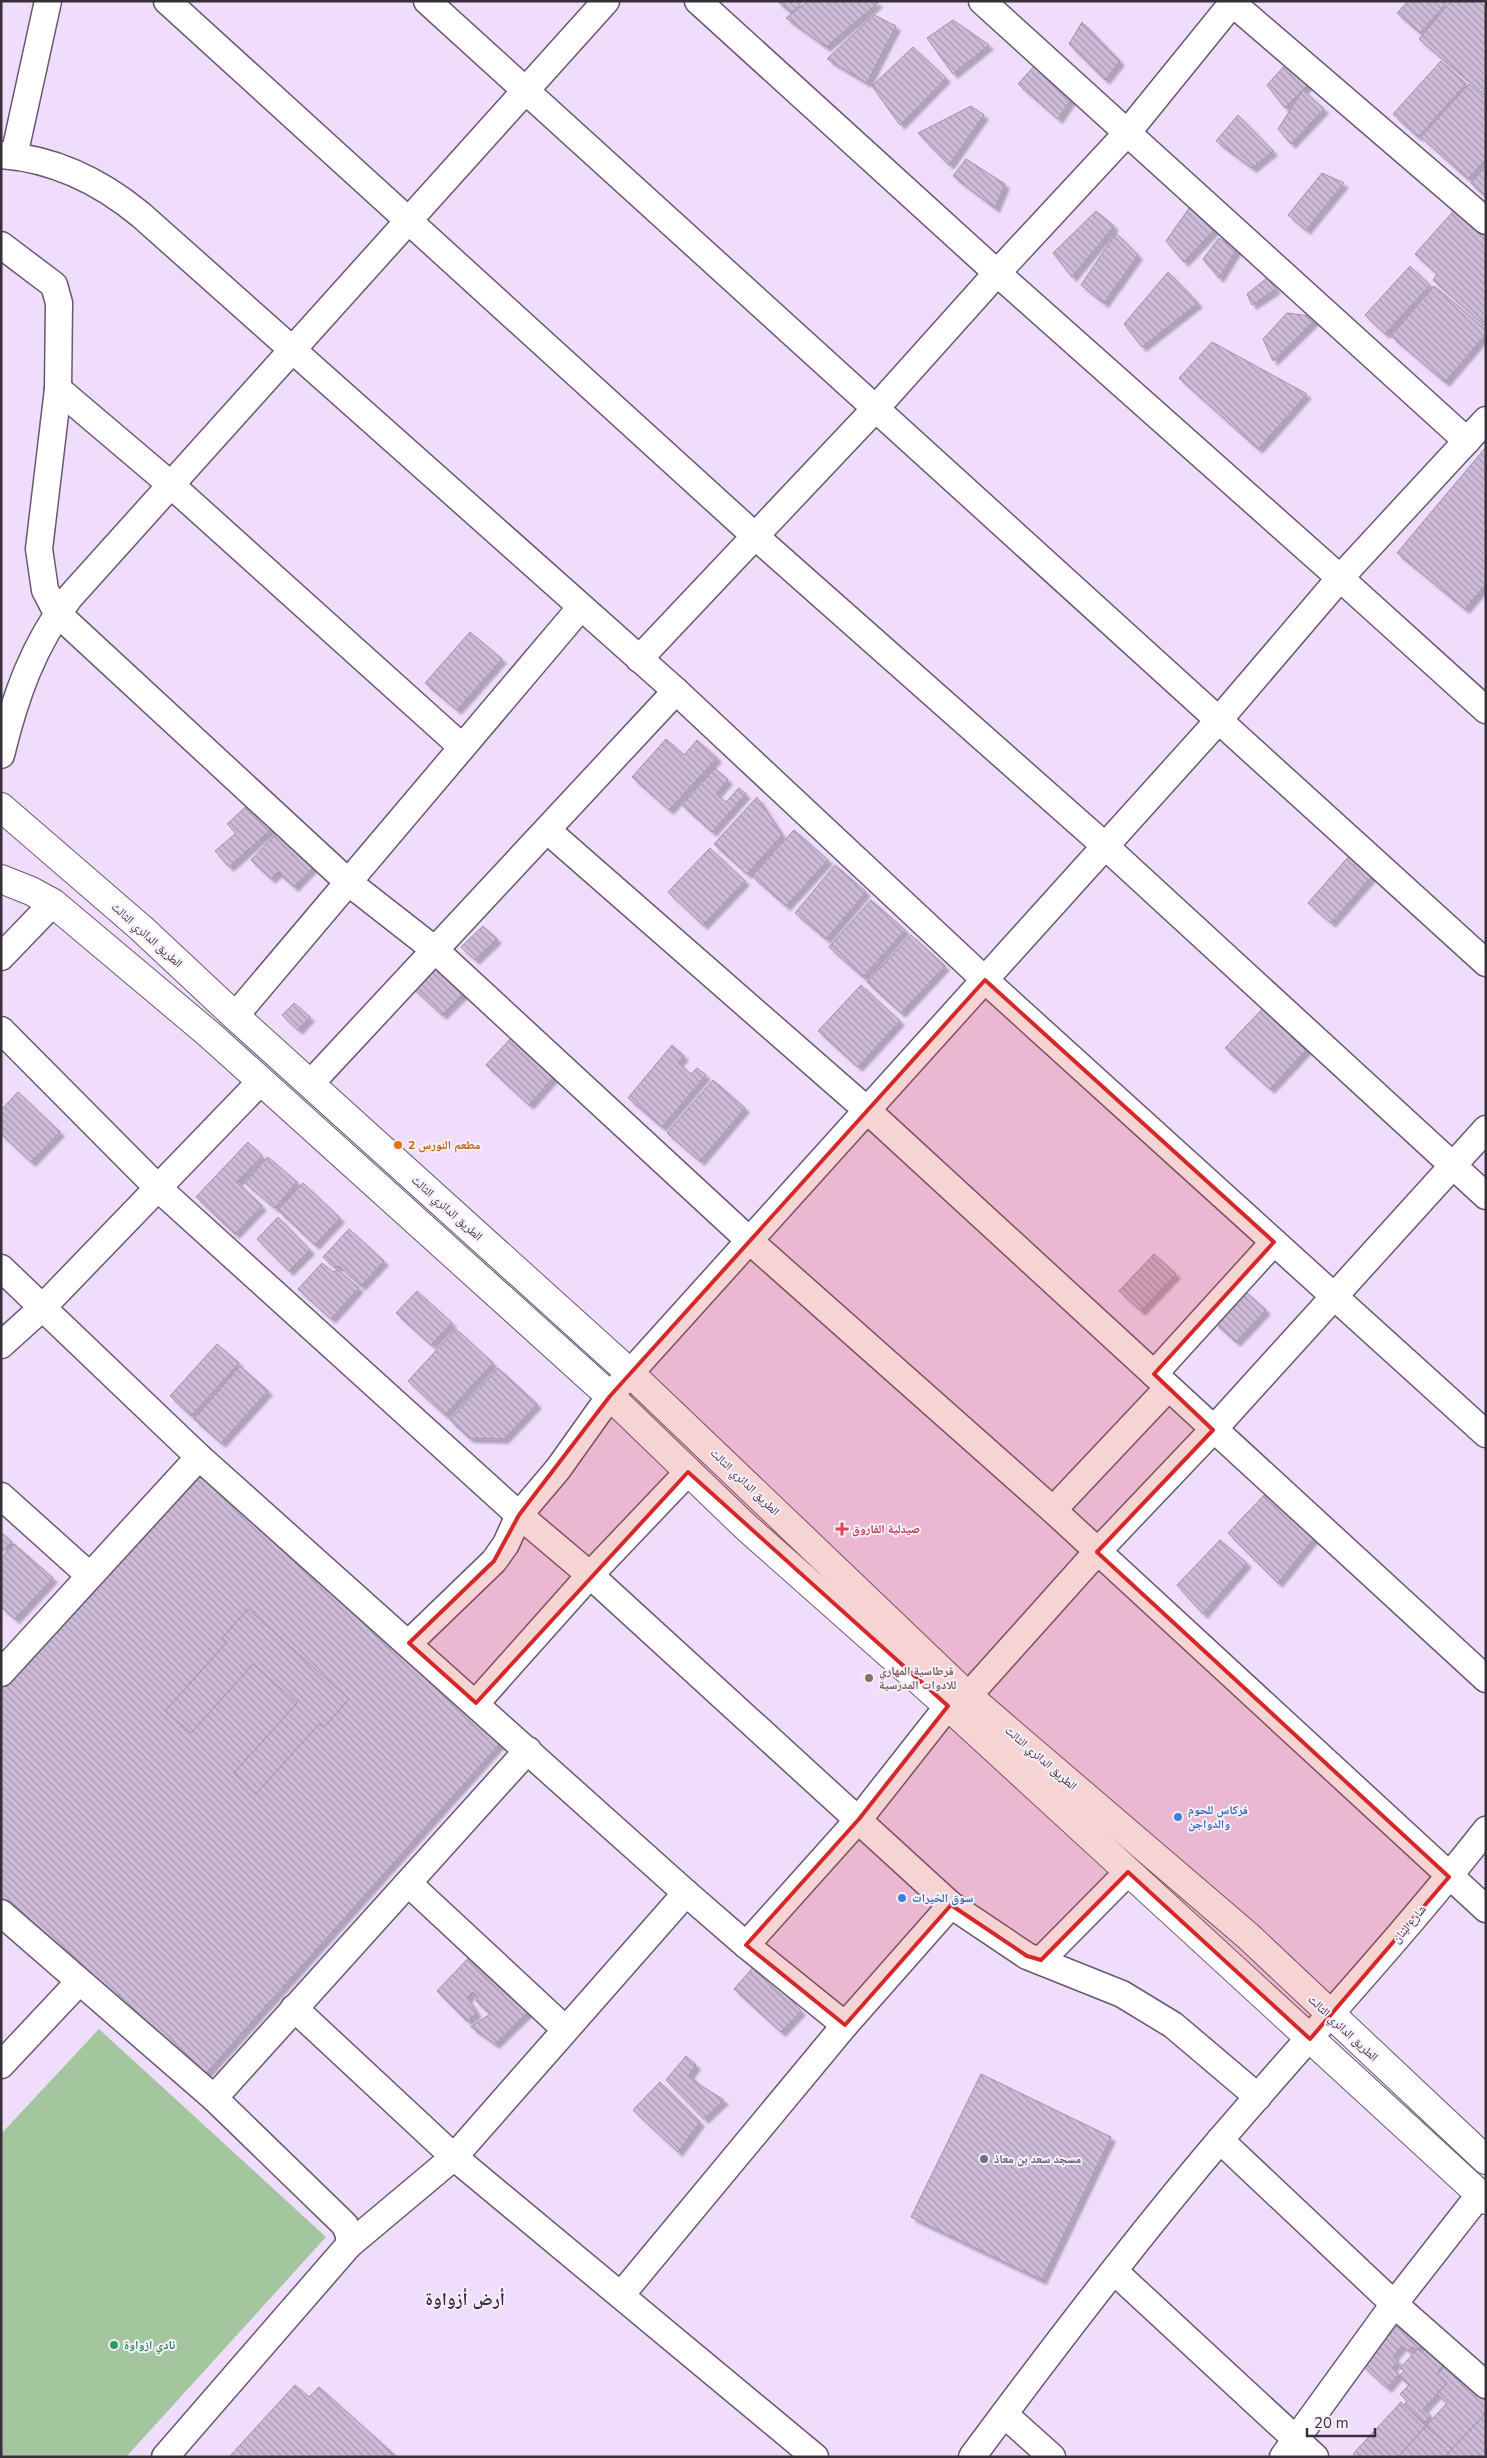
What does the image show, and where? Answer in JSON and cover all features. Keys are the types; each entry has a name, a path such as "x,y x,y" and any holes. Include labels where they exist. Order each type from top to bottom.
{"highway":[{"name":"الطريق الدائري الثالث","path":"1,807 140,928 630,1373 1128,1872 1483,2197"},
{"name":"الطريق الدائري الثالث","path":"1,879 32,891 53,903 159,990 610,1396 747,1528 1248,1936 1330,2016 1486,2160"}],"street":[{"path":"48,1 8,156 66,170 109,190 141,215 676,691 985,980 1486,1434"},
{"path":"167,1 755,536 1104,845 1451,1166 1486,1196"},
{"path":"427,1 1486,963"},
{"path":"1,756 22,681 43,634 57,613 83,581 170,484 606,1"},
{"path":"698,1 996,273 1486,710"},
{"path":"982,1 1467,441"},
{"path":"639,659 876,408 996,273 1127,133 1232,2 1486,221"},
{"path":"1,246 54,284 59,303 58,389 39,549 45,590 57,613 348,882 436,950 750,1242 1053,1510 1449,1877 1486,1909"},
{"path":"58,389 170,484 462,746"},
{"path":"409,1643 494,1561 519,1515 558,1469 610,1396 630,1373 868,1111 1104,845 1218,721 1340,578 1486,420"},
{"path":"235,1016 581,607"},
{"path":"310,1084 676,691"},
{"path":"547,830 868,1111 1486,1679"},
{"path":"1,957 53,903"},
{"path":"1,1030 158,1188 519,1515 590,1575 951,1905 1027,1956 1122,1994 1173,2025 1258,2097"},
{"path":"1,1345 42,1308 261,1081"},
{"path":"746,1945 859,1820 958,1701 1213,1430 1486,1129"},
{"path":"1053,1510 1274,1242"},
{"path":"1,1268 199,1457 686,1893 746,1945 845,2025"},
{"path":"1,1673 199,1457"},
{"path":"476,1703 590,1575 688,1472"},
{"path":"1,1496 89,1576"},
{"path":"214,2098 528,1750"},
{"name":"شارع لبنان","path":"972,2457 1114,2271 1220,2140 1330,2016 1449,1877 1486,1830"},
{"path":"1041,1960 1128,1872"},
{"path":"408,1883 565,2029"},
{"path":"165,2457 349,2245 454,2158 686,1893"},
{"path":"621,2295 845,2025 951,1905"},
{"path":"1,1913 214,2098 345,2225 349,2235 349,2245"},
{"path":"1,2065 80,1982"},
{"path":"294,2008 454,2158 815,2457"},
{"path":"1220,2140 1394,2304 1486,2384"},
{"path":"1289,2448 1394,2304 1483,2197"},
{"path":"1114,2271 1289,2448 1315,2457"},
{"path":"1004,2414 1052,2457"}],"highlighted area":[{"path":"985,980 1274,1242 1154,1374 1213,1430 1097,1552 1449,1877 1310,2039 1128,1872 1041,1960 1027,1956 951,1905 845,2025 746,1945 859,1819 948,1706 688,1472 476,1703 409,1643 494,1561 519,1515 610,1396"}],"green space":[{"name":"نادي ازواوة","path":"99,2029 326,2237 126,2457 4,2457 1,2454 1,2134"}],"building":[{"path":"777,1 803,1 792,13"},
{"path":"808,1 875,1 878,3 826,47 786,18"},
{"path":"1408,1 1448,1 1420,33 1397,13"},
{"path":"1451,1 1479,1 1486,7 1486,96 1419,39"},
{"path":"874,15 896,26 867,83 827,59"},
{"path":"953,20 989,45 953,74 927,38"},
{"path":"1082,22 1120,61 1105,80 1069,44"},
{"path":"913,47 946,78 900,125 872,86"},
{"path":"1441,61 1466,84 1418,137 1393,114"},
{"path":"1037,63 1072,98 1058,119 1018,84"},
{"path":"1287,63 1309,84 1285,108 1267,85"},
{"path":"1469,84 1486,99 1486,159 1468,179 1421,137"},
{"path":"1303,90 1324,109 1291,144 1278,129"},
{"path":"971,106 984,115 949,165 918,133"},
{"path":"1238,115 1273,151 1252,168 1216,141"},
{"path":"966,159 1005,184 995,208 953,176"},
{"path":"1486,166 1486,197 1471,183"},
{"path":"1322,173 1344,183 1306,230 1288,215"},
{"path":"1192,204 1217,227 1184,262 1166,241"},
{"path":"1457,207 1486,233 1486,327 1433,280 1437,274 1415,254"},
{"path":"1096,211 1114,226 1072,277 1053,253"},
{"path":"1116,233 1138,255 1104,303 1081,285"},
{"path":"1219,238 1237,249 1219,278 1203,259"},
{"path":"1410,266 1430,285 1385,334 1365,315"},
{"path":"1168,272 1198,303 1142,347 1124,324"},
{"path":"1267,278 1276,289 1252,305 1247,294"},
{"path":"1434,286 1486,330 1486,334 1445,382 1391,336"},
{"path":"1287,313 1318,317 1273,361 1263,339"},
{"path":"1212,342 1307,394 1258,449 1179,378"},
{"path":"1486,447 1486,584 1465,609 1397,553"},
{"path":"470,632 502,659 457,710 425,683"},
{"path":"666,739 684,755 697,740 717,758 669,810 632,777"},
{"path":"715,768 728,780 716,794 726,802 739,788 746,794 712,832 682,805"},
{"path":"757,797 782,835 747,874 714,844"},
{"path":"252,801 275,826 229,867 215,851 236,833 227,824"},
{"path":"281,829 317,863 294,887 278,872 271,879 251,860"},
{"path":"794,830 828,860 786,906 752,876"},
{"path":"710,848 745,881 703,925 668,892"},
{"path":"1350,855 1373,875 1331,923 1308,903"},
{"path":"835,865 866,892 826,939 795,913"},
{"path":"871,900 905,930 863,977 829,947"},
{"path":"483,926 497,939 475,960 461,947"},
{"path":"911,935 945,966 901,1013 867,982"},
{"path":"436,961 466,991 442,1015 411,986"},
{"path":"861,985 900,1021 858,1067 818,1031"},
{"path":"294,1003 310,1017 298,1030 282,1015"},
{"path":"1266,1005 1310,1046 1270,1089 1225,1048"},
{"path":"511,1038 554,1077 529,1105 486,1065"},
{"path":"672,1045 684,1056 678,1063 691,1074 697,1068 706,1075 662,1127 628,1098"},
{"path":"713,1080 745,1108 700,1161 667,1133"},
{"path":"18,1092 60,1132 31,1162 1,1134 1,1110"},
{"path":"248,1142 262,1156 237,1182 262,1206 235,1234 196,1197"},
{"path":"268,1157 297,1182 275,1208 245,1183"},
{"path":"303,1183 340,1218 315,1245 278,1210"},
{"path":"278,1217 310,1250 289,1271 257,1239"},
{"path":"349,1229 384,1261 361,1286 339,1266 335,1268 323,1257"},
{"path":"1154,1254 1176,1274 1141,1311 1119,1291"},
{"path":"322,1263 333,1272 338,1270 359,1288 331,1319 298,1289"},
{"path":"417,1291 452,1323 431,1345 396,1313"},
{"path":"1245,1291 1266,1310 1236,1342 1215,1323"},
{"path":"456,1329 493,1363 445,1415 408,1381"},
{"path":"217,1344 239,1363 191,1416 170,1396"},
{"path":"240,1366 268,1391 221,1443 194,1419"},
{"path":"498,1368 537,1404 504,1439 469,1438 450,1420"},
{"path":"200,1477 504,1739 200,2080 1,1904 1,1689"},
{"path":"1268,1491 1318,1533 1278,1583 1228,1533"},
{"path":"1,1532 12,1542 1,1553"},
{"path":"1220,1540 1247,1563 1203,1614 1177,1585"},
{"path":"14,1544 53,1578 15,1619 1,1607 1,1558"},
{"path":"248,1609 349,1699 324,1727 319,1724 256,1794 234,1773 297,1703 253,1664 191,1733 165,1711 227,1642 222,1638"},
{"path":"475,1951 534,2006 495,2044 471,2027 490,2014 476,2001 478,1997 473,1992 467,1998 477,2013 467,2021 437,1991"},
{"path":"757,1963 801,2011 781,2032 734,1989"},
{"path":"686,2056 696,2065 689,2075 700,2085 724,2100 704,2119 666,2080"},
{"path":"981,2074 1111,2137 1042,2280 911,2217"},
{"path":"660,2082 700,2122 678,2152 633,2110"},
{"path":"1406,2316 1429,2337 1417,2350 1412,2347 1408,2351 1402,2346 1393,2357 1398,2361 1392,2368 1399,2374 1387,2388 1362,2365"},
{"path":"1433,2341 1449,2356 1437,2374 1447,2383 1423,2409 1431,2416 1424,2423 1404,2405 1407,2401 1400,2394 1409,2385 1399,2376 1404,2371 1400,2368 1418,2349 1422,2353"},
{"path":"1452,2359 1486,2388 1486,2413 1452,2449 1426,2426 1447,2403 1437,2394 1447,2383 1437,2374"},
{"path":"295,2385 309,2397 319,2387 397,2457 229,2457"},
{"path":"1401,2402 1426,2426 1398,2457 1356,2457 1353,2454"},
{"path":"1486,2413 1486,2457 1460,2457 1452,2449"},
{"path":"1426,2426 1452,2449 1445,2457 1398,2457"},
{"path":"1452,2449 1460,2457 1445,2457"}],"place":[{"name":"مطعم النورس 2","path":"398,1145"},
{"name":"صيدلية الفاروق","path":"842,1529"},
{"name":"قرطاسية المهاري للادوات المدرسية","path":"869,1678"},
{"name":"فركاس للحوم والدواجن","path":"1178,1817"},
{"name":"سوق الخيرات","path":"902,1898"},
{"name":"مسجد سعد بن معاذ","path":"984,2159"},
{"name":"نادي ازواوة","path":"114,2345"}],"district":[{"name":"أرض أزواوة","path":"465,2299"}]}
